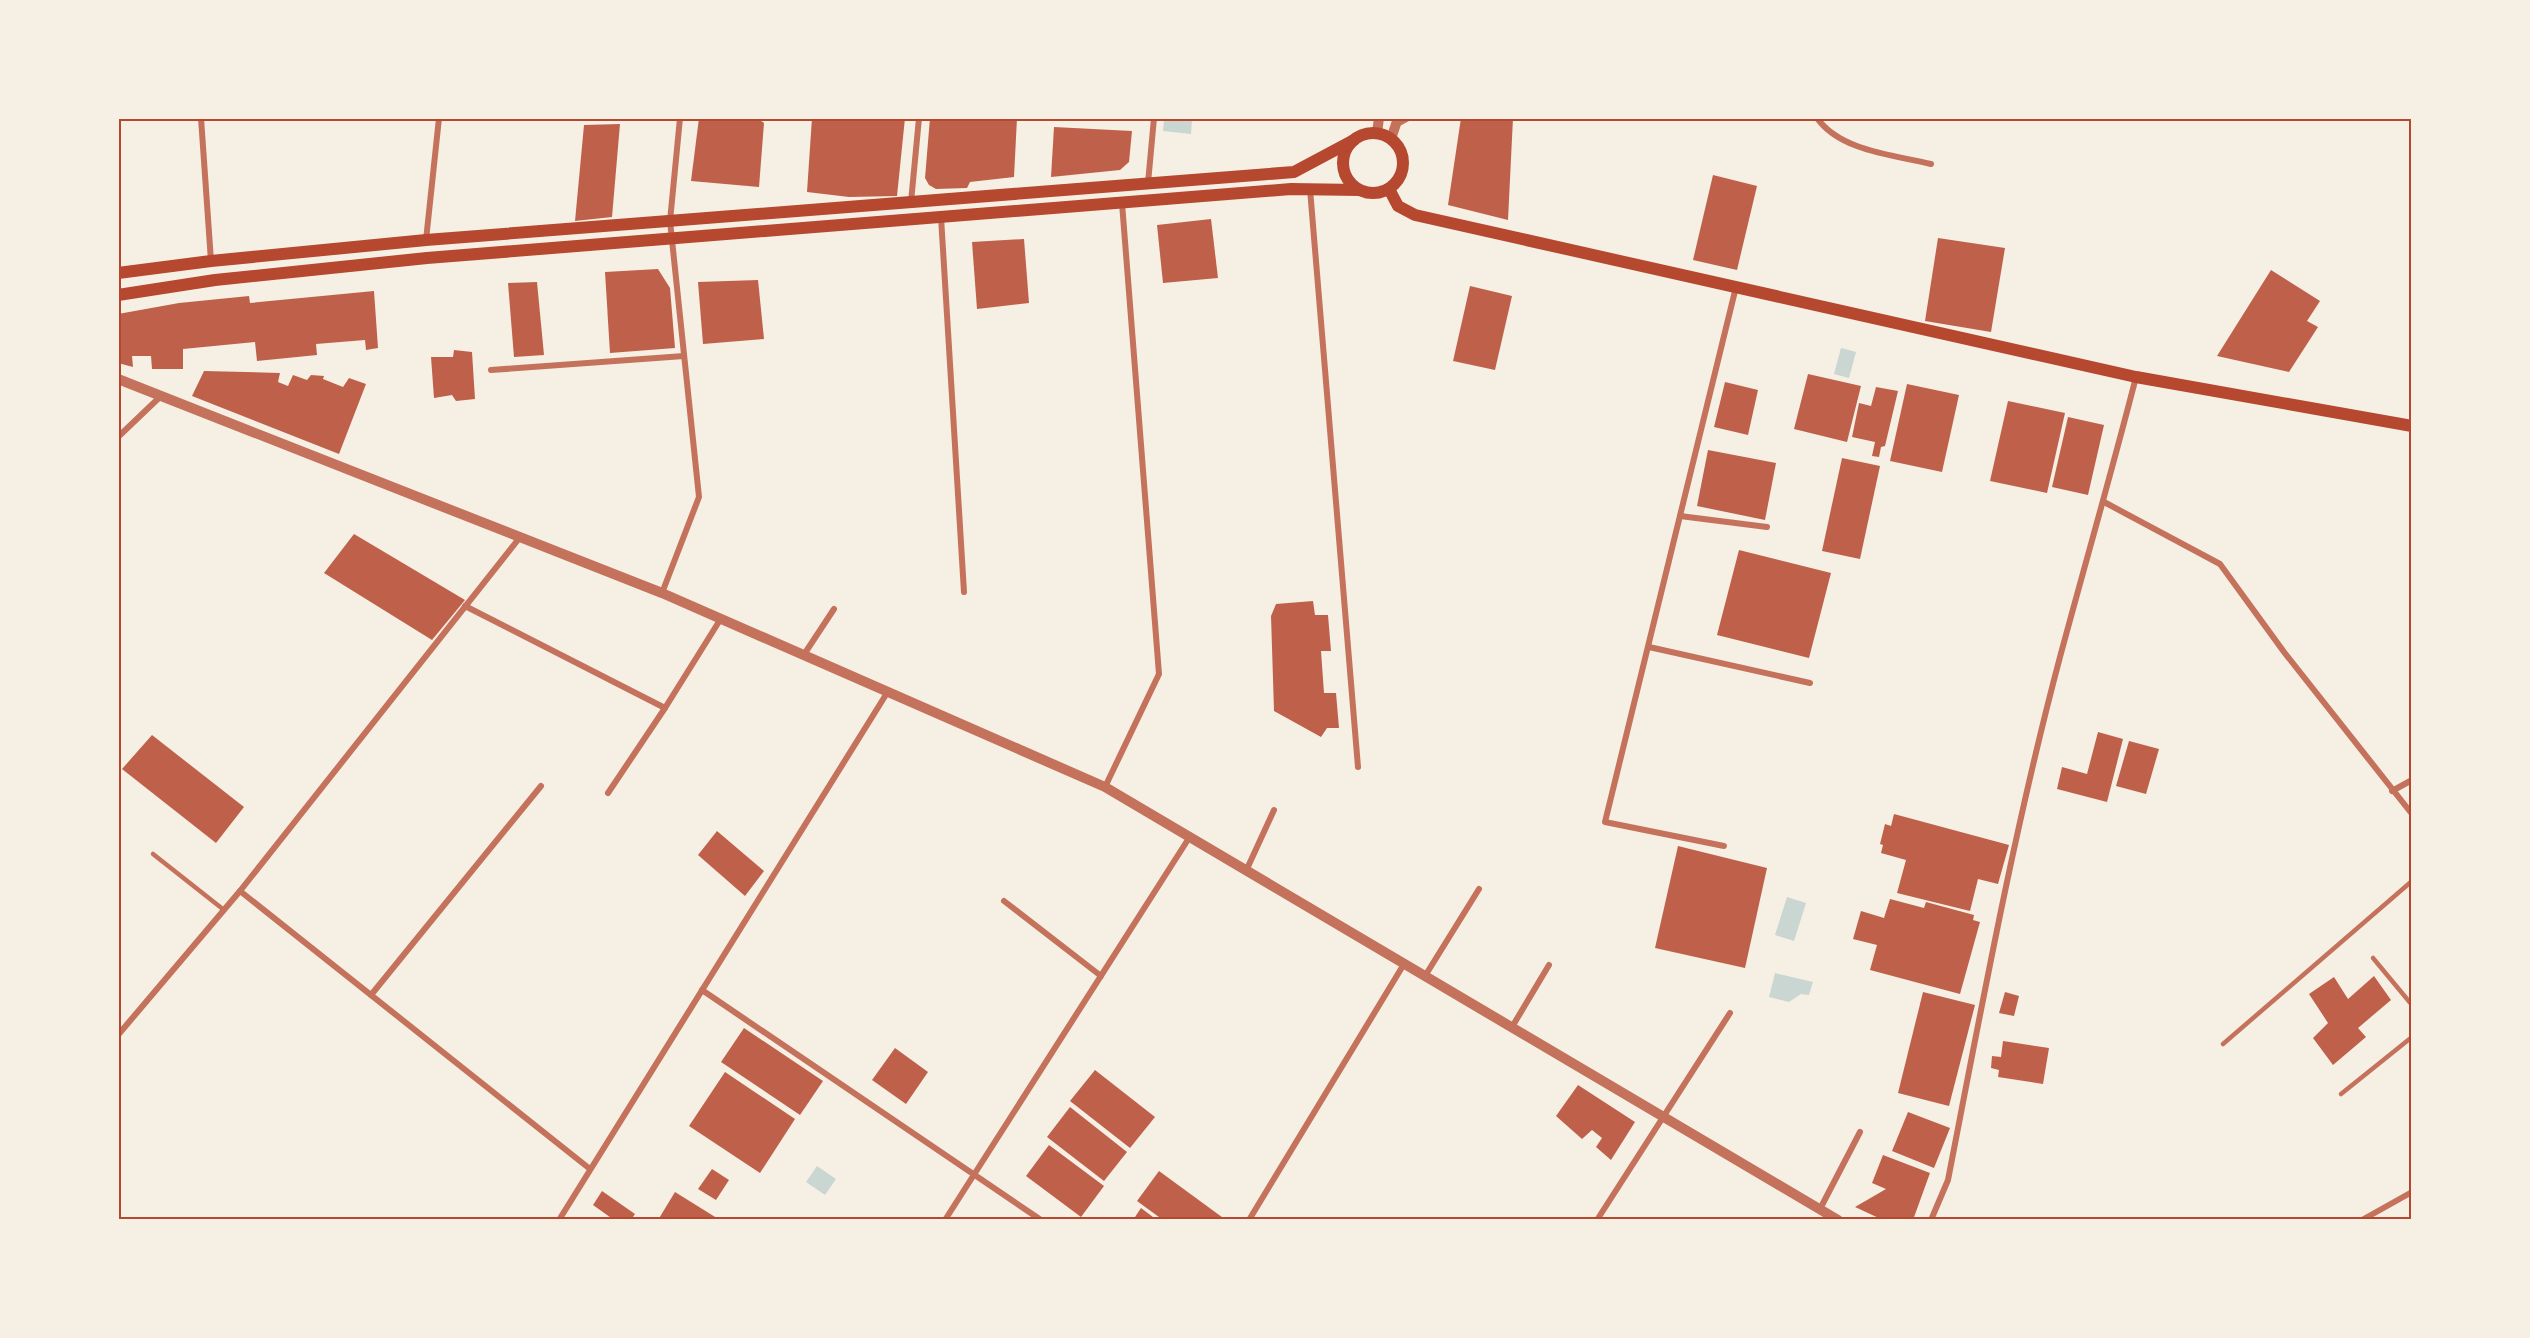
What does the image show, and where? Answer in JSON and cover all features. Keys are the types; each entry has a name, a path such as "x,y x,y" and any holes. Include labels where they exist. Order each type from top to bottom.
{"main road":[{"path":"118,273 211,261 426,240 1294,172 1363,135 1377,133 1391,139 1398,146 1403,164 1401,174 1389,189 1369,193 1351,185 1342,166 1347,147 1354,140"},
{"path":"118,295 215,280 427,258 1122,202 1310,189 1359,190"},
{"path":"1389,189 1398,206 1415,215 2136,377 2412,426"}],"street":[{"path":"201,118 211,261"},
{"path":"426,240 439,118"},
{"path":"662,593 699,497 670,221 680,118"},
{"path":"911,202 919,118"},
{"path":"1148,184 1154,118"},
{"path":"1377,133 1379,118"},
{"path":"1391,139 1397,121 1408,118"},
{"path":"1816,118 1823,128 1842,140 1930,164"},
{"path":"1310,189 1358,767"},
{"path":"1105,787 1159,674 1122,202"},
{"path":"941,217 964,592"},
{"path":"1724,846 1605,822 1736,286"},
{"path":"491,370 684,356"},
{"path":"1931,1220 1948,1180 2008,875 2060,657 2104,502 2136,377"},
{"path":"118,379 162,394 662,593 1105,787 1838,1220"},
{"path":"118,437 162,394"},
{"path":"2104,502 2220,564 2284,652 2412,814"},
{"path":"1680,516 1767,527"},
{"path":"118,1035 240,891 521,536"},
{"path":"465,606 665,708"},
{"path":"803,656 834,609"},
{"path":"608,793 720,620"},
{"path":"1649,647 1810,683"},
{"path":"559,1220 887,693"},
{"path":"2392,791 2412,780"},
{"path":"371,995 541,786"},
{"path":"1246,871 1274,810"},
{"path":"945,1220 1189,838"},
{"path":"1425,976 1479,889"},
{"path":"240,891 590,1169"},
{"path":"1004,901 1101,976"},
{"path":"1249,1220 1404,964"},
{"path":"1512,1027 1549,965"},
{"path":"702,990 1041,1220"},
{"path":"1596,1220 1730,1013"},
{"path":"1820,1209 1860,1132"},
{"path":"2362,1220 2412,1191"}],"lane":[{"path":"153,854 224,910"},
{"path":"2223,1044 2412,881"},
{"path":"2373,958 2412,1005"},
{"path":"2341,1094 2412,1037"}],"shaded area":[{"path":"1164,119 1192,120 1191,134 1163,131"},
{"path":"1841,348 1856,352 1849,378 1834,374"},
{"path":"1787,897 1806,903 1794,941 1775,935"},
{"path":"1775,973 1813,982 1809,995 1801,994 1789,1002 1769,997"},
{"path":"817,1166 836,1179 825,1195 806,1182"}],"building":[{"path":"699,118 757,118 764,123 759,187 691,181"},
{"path":"812,118 905,118 897,196 849,197 807,192"},
{"path":"930,118 1017,118 1014,177 970,182 967,188 936,189 929,185 925,178"},
{"path":"1461,118 1513,118 1508,220 1448,205"},
{"path":"620,124 612,217 575,221 584,125"},
{"path":"1054,127 1132,131 1129,162 1120,170 1051,177"},
{"path":"1713,175 1757,186 1737,270 1693,260"},
{"path":"1211,219 1218,278 1163,283 1157,225"},
{"path":"1938,238 2005,248 1991,332 1925,321"},
{"path":"1024,239 1029,303 977,309 972,242"},
{"path":"658,269 670,288 675,348 610,353 605,272"},
{"path":"2271,270 2320,301 2307,321 2318,327 2289,372 2217,356"},
{"path":"758,280 764,339 703,344 698,282"},
{"path":"537,282 544,355 514,357 508,283"},
{"path":"1470,286 1512,296 1495,370 1453,361"},
{"path":"374,291 378,348 366,350 365,340 316,344 317,355 257,361 255,342 183,349 183,369 152,369 151,356 132,356 133,367 118,363 118,314 179,303 249,296 250,303"},
{"path":"454,350 472,352 475,399 456,401 452,395 434,398 431,357 453,357"},
{"path":"204,371 280,373 278,382 288,386 293,375 307,380 311,375 324,376 323,379 343,387 349,378 366,384 339,454 192,396"},
{"path":"1808,374 1861,386 1847,442 1794,429"},
{"path":"1725,382 1758,390 1748,435 1714,427"},
{"path":"1907,384 1959,395 1942,472 1890,461"},
{"path":"1876,387 1898,391 1885,446 1881,447 1879,457 1872,456 1875,442 1852,437 1859,403 1871,406"},
{"path":"2008,401 2065,413 2047,493 1990,481"},
{"path":"2068,417 2104,425 2088,495 2052,487"},
{"path":"1708,450 1776,463 1765,520 1697,506"},
{"path":"1842,458 1880,466 1860,559 1822,551"},
{"path":"354,534 465,600 432,640 324,573"},
{"path":"1739,550 1831,573 1809,658 1717,635"},
{"path":"1313,601 1315,615 1328,615 1331,651 1321,651 1324,693 1336,693 1339,728 1327,728 1321,737 1274,711 1271,616 1276,604"},
{"path":"2098,732 2123,739 2107,802 2057,789 2062,767 2087,774"},
{"path":"152,735 244,807 216,843 122,769"},
{"path":"2129,741 2159,749 2146,794 2116,786"},
{"path":"1894,814 2009,845 1998,884 1978,879 1970,911 1897,893 1906,860 1881,853 1883,845 1880,844 1885,824 1891,826"},
{"path":"717,831 764,871 745,896 698,855"},
{"path":"1678,846 1767,868 1745,968 1655,948"},
{"path":"1890,899 1924,908 1926,902 1974,915 1973,920 1980,922 1960,994 1870,970 1877,945 1853,939 1861,911 1884,918"},
{"path":"2374,976 2391,1000 2358,1028 2366,1037 2333,1065 2313,1038 2328,1023 2309,994 2334,977 2348,999"},
{"path":"1923,992 1975,1005 1949,1106 1898,1093"},
{"path":"2005,992 2019,996 2014,1016 1999,1013"},
{"path":"744,1028 823,1081 800,1115 721,1062"},
{"path":"2003,1041 2049,1048 2043,1084 1998,1077 1999,1070 1991,1068 1992,1056 2001,1057"},
{"path":"895,1048 928,1072 906,1104 872,1080"},
{"path":"1095,1070 1155,1117 1130,1148 1070,1101"},
{"path":"725,1072 795,1119 760,1173 689,1126"},
{"path":"1578,1085 1635,1122 1611,1160 1596,1147 1602,1138 1592,1130 1582,1139 1556,1116"},
{"path":"1070,1107 1127,1152 1104,1181 1047,1137"},
{"path":"1908,1112 1950,1128 1934,1168 1892,1151"},
{"path":"1049,1145 1104,1186 1081,1217 1026,1176"},
{"path":"1883,1155 1930,1173 1913,1220 1883,1220 1855,1207 1886,1189 1872,1183"},
{"path":"712,1169 729,1180 716,1200 698,1189"},
{"path":"1159,1171 1226,1220 1163,1220 1137,1201"},
{"path":"602,1191 635,1214 631,1220 614,1220 593,1205"},
{"path":"675,1192 720,1220 658,1220"},
{"path":"1141,1208 1157,1220 1133,1220"}]}
